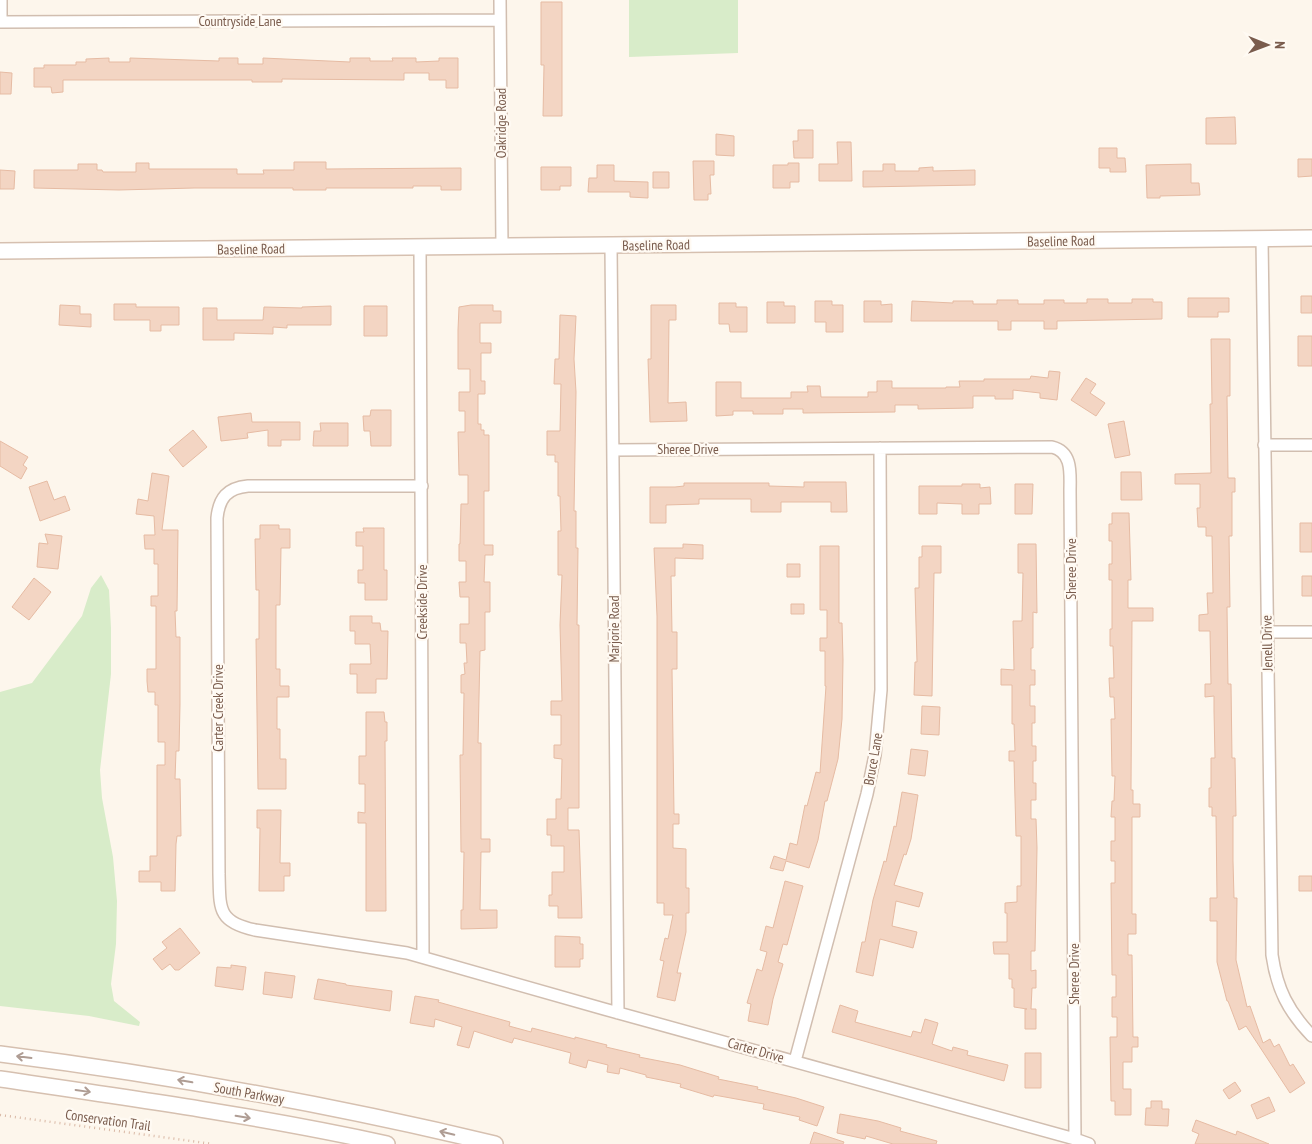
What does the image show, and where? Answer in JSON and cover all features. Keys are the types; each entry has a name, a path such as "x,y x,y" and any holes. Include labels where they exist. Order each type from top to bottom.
{"street":[{"name":"Countryside Lane","path":"1,0 1,22 500,20"},
{"name":"Oakridge Road","path":"500,0 502,247"},
{"name":"Baseline Road","path":"0,251 1312,238"},
{"name":"Jenell Drive","path":"1262,239 1272,955 1275,973 1286,1003 1312,1036"},
{"name":"Marjorie Road","path":"611,246 618,1013"},
{"name":"Creekside Drive","path":"420,247 423,957"},
{"path":"1264,445 1312,445"},
{"name":"Sheree Drive","path":"613,450 1052,447 1062,451 1069,461 1075,1139"},
{"name":"Bruce Lane","path":"795,1061 867,794 875,755 881,690 880,448"},
{"name":"Carter Creek Drive","path":"422,486 241,487 230,491 222,498 217,512 217,528 219,874 222,909 230,922 246,928 388,949 423,957"},
{"path":"1267,632 1312,632"},
{"name":"Carter Drive","path":"423,957 1088,1144"},
{"name":"South Parkway","path":"0,1054 147,1074 288,1100 495,1144"},
{"name":"South Parkway","path":"0,1079 133,1098 275,1122 387,1144"}],"path":[{"name":"Conservation Trail","path":"0,1115 213,1144"}],"green space":[{"path":"629,0 738,0 738,53 629,57"},
{"path":"101,575 109,590 111,628 111,674 100,770 102,798 113,857 117,901 116,944 111,984 114,1001 140,1022 139,1026 89,1016 0,1006 0,692 32,683 82,616 91,588"}],"building":[{"path":"541,2 562,2 562,116 543,116 544,65 541,65"},
{"path":"109,58 109,62 130,62 130,58 219,61 219,58 238,58 238,64 263,64 263,58 350,62 350,58 370,58 370,61 393,61 392,58 416,58 416,62 439,61 439,58 458,58 458,88 446,88 446,80 429,80 429,73 404,73 404,80 282,79 282,82 252,82 252,80 63,80 63,92 52,93 51,87 34,87 34,68 44,68 44,65 76,65 76,62 86,62 86,59"},
{"path":"0,72 12,73 11,94 0,94"},
{"path":"1235,117 1236,144 1206,144 1206,118"},
{"path":"798,130 813,130 813,158 794,158 793,141 798,141"},
{"path":"716,134 734,136 734,156 716,155"},
{"path":"837,142 851,142 852,181 819,181 819,164 838,164"},
{"path":"1099,148 1117,148 1117,158 1125,158 1126,172 1110,172 1110,168 1099,168"},
{"path":"1298,159 1312,159 1312,176 1298,177"},
{"path":"693,161 714,161 714,175 710,175 711,194 708,194 708,200 694,200"},
{"path":"294,162 326,162 326,169 461,168 461,190 441,190 441,186 413,186 413,188 326,188 326,190 293,190 293,188 119,190 34,188 34,170 78,170 78,164 97,164 97,170 102,170 103,172 136,172 136,163 149,163 149,169 237,169 237,174 264,174 263,170 294,170"},
{"path":"788,163 799,163 799,182 790,182 790,188 773,188 773,165 788,165"},
{"path":"883,164 895,164 895,171 919,171 919,168 933,167 933,171 975,170 975,185 863,187 863,171 883,171"},
{"path":"1191,164 1191,183 1199,183 1200,195 1147,198 1146,165"},
{"path":"597,165 614,165 614,181 648,182 648,198 630,197 630,192 588,192 589,178 597,178"},
{"path":"541,167 571,167 571,186 560,186 560,190 541,190"},
{"path":"0,170 15,171 14,189 0,189"},
{"path":"653,172 669,172 669,188 653,188"},
{"path":"1301,296 1312,296 1312,313 1301,313"},
{"path":"1188,298 1229,298 1229,312 1218,312 1218,317 1188,317"},
{"path":"1087,299 1108,299 1108,303 1132,303 1132,299 1153,299 1153,302 1162,302 1162,319 1057,321 1057,329 1044,329 1044,321 1011,321 1011,330 998,330 998,321 911,321 912,301 953,303 953,301 973,301 973,304 997,304 997,300 1018,300 1018,304 1044,304 1044,300 1064,300 1064,303 1087,303"},
{"path":"815,301 832,301 832,305 843,305 843,332 826,332 826,322 815,322"},
{"path":"864,301 881,301 881,305 892,304 892,322 864,322"},
{"path":"767,302 784,302 784,306 795,306 795,323 767,323"},
{"path":"719,303 736,303 736,307 747,307 747,332 730,332 729,324 719,324"},
{"path":"114,304 136,304 136,307 179,307 179,325 161,325 161,331 150,331 150,320 114,320"},
{"path":"60,305 80,306 80,314 91,314 91,327 59,325"},
{"path":"493,305 493,311 501,311 501,323 480,323 480,343 491,343 491,353 481,353 481,381 485,381 485,394 478,394 478,424 481,424 481,430 484,430 484,435 489,435 489,491 484,491 484,545 493,545 493,555 485,555 484,582 490,582 490,612 485,612 485,650 480,651 478,743 481,743 481,839 490,839 490,852 481,852 480,910 497,910 497,928 461,929 464,852 461,852 460,755 463,755 464,693 461,693 461,675 465,674 464,663 467,663 466,643 460,643 460,624 469,624 469,597 460,597 459,582 466,582 466,561 459,561 459,544 461,504 468,504 468,475 459,475 458,432 465,432 465,411 459,411 459,392 470,392 470,369 458,369 458,330 459,307"},
{"path":"651,305 676,305 676,320 669,320 668,403 686,402 687,421 650,422 648,359 651,359"},
{"path":"331,306 331,325 287,325 287,328 273,327 273,334 234,333 234,340 203,340 203,308 217,308 217,320 263,320 264,307 302,308"},
{"path":"364,306 387,306 387,336 364,336"},
{"path":"560,315 576,316 574,359 576,392 574,511 576,511 576,548 578,548 579,808 568,808 568,830 579,830 582,918 558,918 558,906 549,906 549,895 552,895 552,872 564,872 564,846 551,846 551,835 547,835 547,819 556,819 556,799 561,799 562,759 554,758 554,745 561,745 561,715 551,715 551,701 562,701 560,625 562,575 558,575 558,531 561,531 560,496 558,496 558,462 555,462 555,455 547,455 547,431 560,431 561,384 554,384 555,359 559,359"},
{"path":"1298,336 1312,336 1312,366 1298,366"},
{"path":"1211,339 1230,339 1230,396 1227,396 1228,478 1235,478 1235,492 1232,492 1232,536 1229,536 1230,607 1227,607 1228,684 1231,684 1232,758 1235,758 1236,816 1233,816 1233,861 1234,898 1237,898 1236,960 1247,1007 1250,1006 1263,1043 1270,1039 1274,1047 1279,1044 1290,1066 1293,1064 1305,1083 1290,1093 1246,1026 1239,1030 1227,1001 1217,962 1217,921 1210,921 1210,898 1217,898 1216,816 1212,816 1212,807 1209,807 1211,758 1215,758 1214,696 1205,697 1205,684 1211,684 1210,631 1199,631 1199,615 1208,614 1207,593 1213,593 1212,536 1206,536 1206,527 1198,527 1197,508 1200,508 1200,484 1175,484 1175,474 1211,473"},
{"path":"1049,371 1060,372 1057,400 1040,398 1040,393 1013,390 1013,399 995,399 995,396 973,396 973,408 918,409 918,405 895,405 895,412 803,413 803,409 783,409 783,414 753,414 753,411 733,411 733,415 716,416 716,382 741,382 741,398 791,398 791,392 808,392 807,386 820,386 821,397 868,397 868,392 877,392 877,381 892,381 892,388 946,388 960,387 959,381 1030,379 1031,376 1048,378"},
{"path":"1086,378 1096,384 1090,393 1105,403 1096,416 1071,400"},
{"path":"371,410 391,410 391,446 371,446 370,431 364,431 363,416 370,416"},
{"path":"251,413 252,422 300,422 300,440 281,440 281,446 268,446 268,430 247,433 248,438 221,441 218,417"},
{"path":"1124,421 1130,455 1115,458 1108,424"},
{"path":"320,423 348,423 348,446 313,446 314,431 321,431"},
{"path":"193,430 207,447 183,467 169,450"},
{"path":"0,441 28,457 23,465 27,468 21,479 0,466"},
{"path":"1121,472 1141,472 1142,500 1121,500"},
{"path":"152,473 169,476 162,530 178,530 177,611 175,611 176,637 180,637 180,704 179,751 176,751 175,779 180,779 181,836 177,836 176,844 175,891 161,891 161,882 139,882 139,871 150,871 150,856 157,856 157,765 165,765 165,742 158,742 158,705 155,705 155,692 148,692 147,681 147,669 156,669 156,606 151,606 151,596 158,596 158,564 154,564 154,549 145,549 144,535 155,535 154,516 136,514 138,499 148,501"},
{"path":"47,481 54,500 65,496 70,510 40,521 29,487"},
{"path":"804,482 846,482 847,512 831,512 831,502 781,502 781,512 751,512 751,499 699,499 699,504 666,505 666,523 650,523 650,487 684,486 684,483 769,483 769,486 804,487"},
{"path":"962,484 980,484 980,488 990,487 991,504 979,504 979,514 962,514 962,504 937,503 937,514 919,514 919,486 962,486"},
{"path":"1015,484 1033,484 1032,514 1015,514"},
{"path":"1112,513 1129,513 1131,580 1128,580 1128,608 1153,608 1153,621 1132,621 1131,790 1133,790 1133,804 1140,804 1140,817 1132,817 1132,914 1136,914 1136,934 1128,934 1128,955 1132,955 1133,1037 1138,1037 1138,1047 1132,1047 1132,1062 1123,1062 1123,1089 1131,1089 1131,1115 1115,1115 1115,1101 1111,1101 1110,1037 1117,1037 1117,1017 1112,1017 1112,997 1116,997 1116,975 1112,975 1111,883 1115,883 1115,861 1111,861 1111,841 1115,841 1115,817 1111,817 1115,776 1112,776 1111,719 1115,719 1114,697 1110,697 1109,678 1114,678 1113,646 1110,646 1112,580 1109,580 1109,564 1112,564 1112,541 1109,541 1109,524 1112,524"},
{"path":"1300,523 1312,523 1312,552 1300,552"},
{"path":"260,525 279,525 279,529 290,529 290,548 281,548 280,605 276,605 276,669 280,669 280,686 289,686 289,697 277,697 277,729 280,729 280,759 286,759 286,789 258,789 256,639 259,639 259,590 256,590 255,539 260,539"},
{"path":"363,528 384,528 384,570 387,570 387,600 365,600 365,583 358,583 358,570 363,570 363,546 356,546 356,532 364,532"},
{"path":"45,534 62,536 58,569 37,567 39,543 48,544"},
{"path":"683,544 703,545 703,559 675,558 675,576 671,576 672,632 677,632 677,669 672,669 674,814 679,814 679,824 673,824 673,848 686,849 686,888 689,888 689,913 686,913 686,932 677,973 681,973 675,1001 657,997 664,961 660,960 665,938 668,939 673,915 664,915 664,903 657,903 657,616 654,548 683,548"},
{"path":"1018,544 1036,544 1037,613 1033,612 1033,648 1031,648 1031,670 1035,670 1035,685 1030,685 1030,706 1035,706 1035,723 1032,723 1032,746 1036,746 1036,761 1033,761 1033,783 1036,783 1036,800 1031,800 1031,819 1036,819 1037,848 1035,951 1031,951 1031,971 1036,970 1036,988 1032,988 1031,1009 1036,1009 1036,1029 1025,1029 1025,1009 1027,1009 1014,1007 1014,988 1012,988 1012,979 1009,979 1009,954 994,954 993,942 1007,942 1005,903 1017,902 1017,886 1021,886 1021,836 1016,836 1014,761 1009,761 1009,751 1015,751 1014,724 1012,724 1012,685 1001,685 1001,669 1014,670 1013,621 1022,621 1023,573 1018,573"},
{"path":"820,546 839,546 839,623 842,623 843,660 842,719 838,759 827,801 825,801 818,840 809,868 786,861 783,871 770,868 774,856 786,860 790,843 797,845 805,805 807,806 816,772 820,773 826,686 825,651 820,651 820,638 827,638 827,610 820,610"},
{"path":"922,546 941,546 941,573 934,573 932,696 914,695 915,662 917,662 915,588 919,588 919,557 922,557"},
{"path":"787,564 800,564 800,577 787,577"},
{"path":"1302,576 1312,576 1312,596 1302,596"},
{"path":"34,578 51,592 29,620 12,607"},
{"path":"791,604 804,604 804,614 791,614"},
{"path":"350,616 372,616 372,623 380,623 381,631 388,631 387,679 376,679 376,693 357,693 357,674 350,674 350,664 371,664 370,644 355,644 355,631 350,631"},
{"path":"922,706 940,707 939,735 921,734"},
{"path":"366,712 384,712 385,722 387,722 387,741 385,741 386,911 366,911 366,823 358,823 358,812 365,813 365,784 359,784 359,756 366,756"},
{"path":"911,749 928,751 925,776 908,774"},
{"path":"902,792 918,795 911,839 894,885 923,893 919,907 896,901 892,926 917,932 913,948 880,939 873,976 856,972 862,942 865,942 873,900 884,861 886,862 894,826 896,827"},
{"path":"257,810 281,810 280,863 290,863 290,876 284,876 284,891 259,891 260,828 257,828"},
{"path":"1299,876 1312,876 1312,891 1299,891"},
{"path":"785,881 803,886 787,945 783,944 778,962 783,964 768,1025 748,1021 751,1004 747,1003 757,969 762,971 767,952 760,950 766,926 773,928"},
{"path":"180,928 200,953 179,970 175,970 170,964 162,970 153,959 167,948 162,942"},
{"path":"555,936 580,937 580,944 583,944 583,959 580,959 580,967 555,967"},
{"path":"231,965 246,967 243,990 215,986 217,967 231,968"},
{"path":"265,972 295,976 292,998 263,994"},
{"path":"318,979 392,991 390,1011 314,999"},
{"path":"415,996 439,1000 438,1002 510,1022 509,1026 531,1032 532,1028 607,1045 606,1047 640,1055 639,1057 680,1065 719,1077 718,1079 758,1087 757,1089 824,1107 817,1126 799,1120 800,1117 763,1109 764,1104 714,1095 713,1097 680,1087 681,1084 646,1077 646,1075 620,1068 619,1074 607,1072 608,1065 588,1060 586,1068 569,1063 571,1053 514,1038 512,1043 474,1031 469,1048 457,1045 462,1027 435,1019 434,1027 410,1023"},
{"path":"840,1005 858,1011 855,1022 911,1037 913,1031 921,1033 925,1019 938,1023 932,1044 952,1051 953,1047 968,1051 967,1055 1008,1065 1004,1081 832,1032"},
{"path":"1025,1053 1041,1053 1041,1088 1025,1088"},
{"path":"1235,1082 1241,1091 1229,1099 1223,1090"},
{"path":"1269,1097 1275,1111 1257,1119 1251,1105"},
{"path":"1151,1101 1162,1101 1162,1109 1169,1109 1168,1126 1145,1125 1146,1108 1151,1108"},
{"path":"840,1114 878,1121 901,1128 900,1131 937,1141 936,1144 893,1144 866,1136 865,1139 837,1133"},
{"path":"1196,1120 1236,1135 1237,1131 1269,1144 1195,1144 1199,1134 1192,1131"},
{"path":"814,1132 844,1142 843,1144 810,1144"}]}
